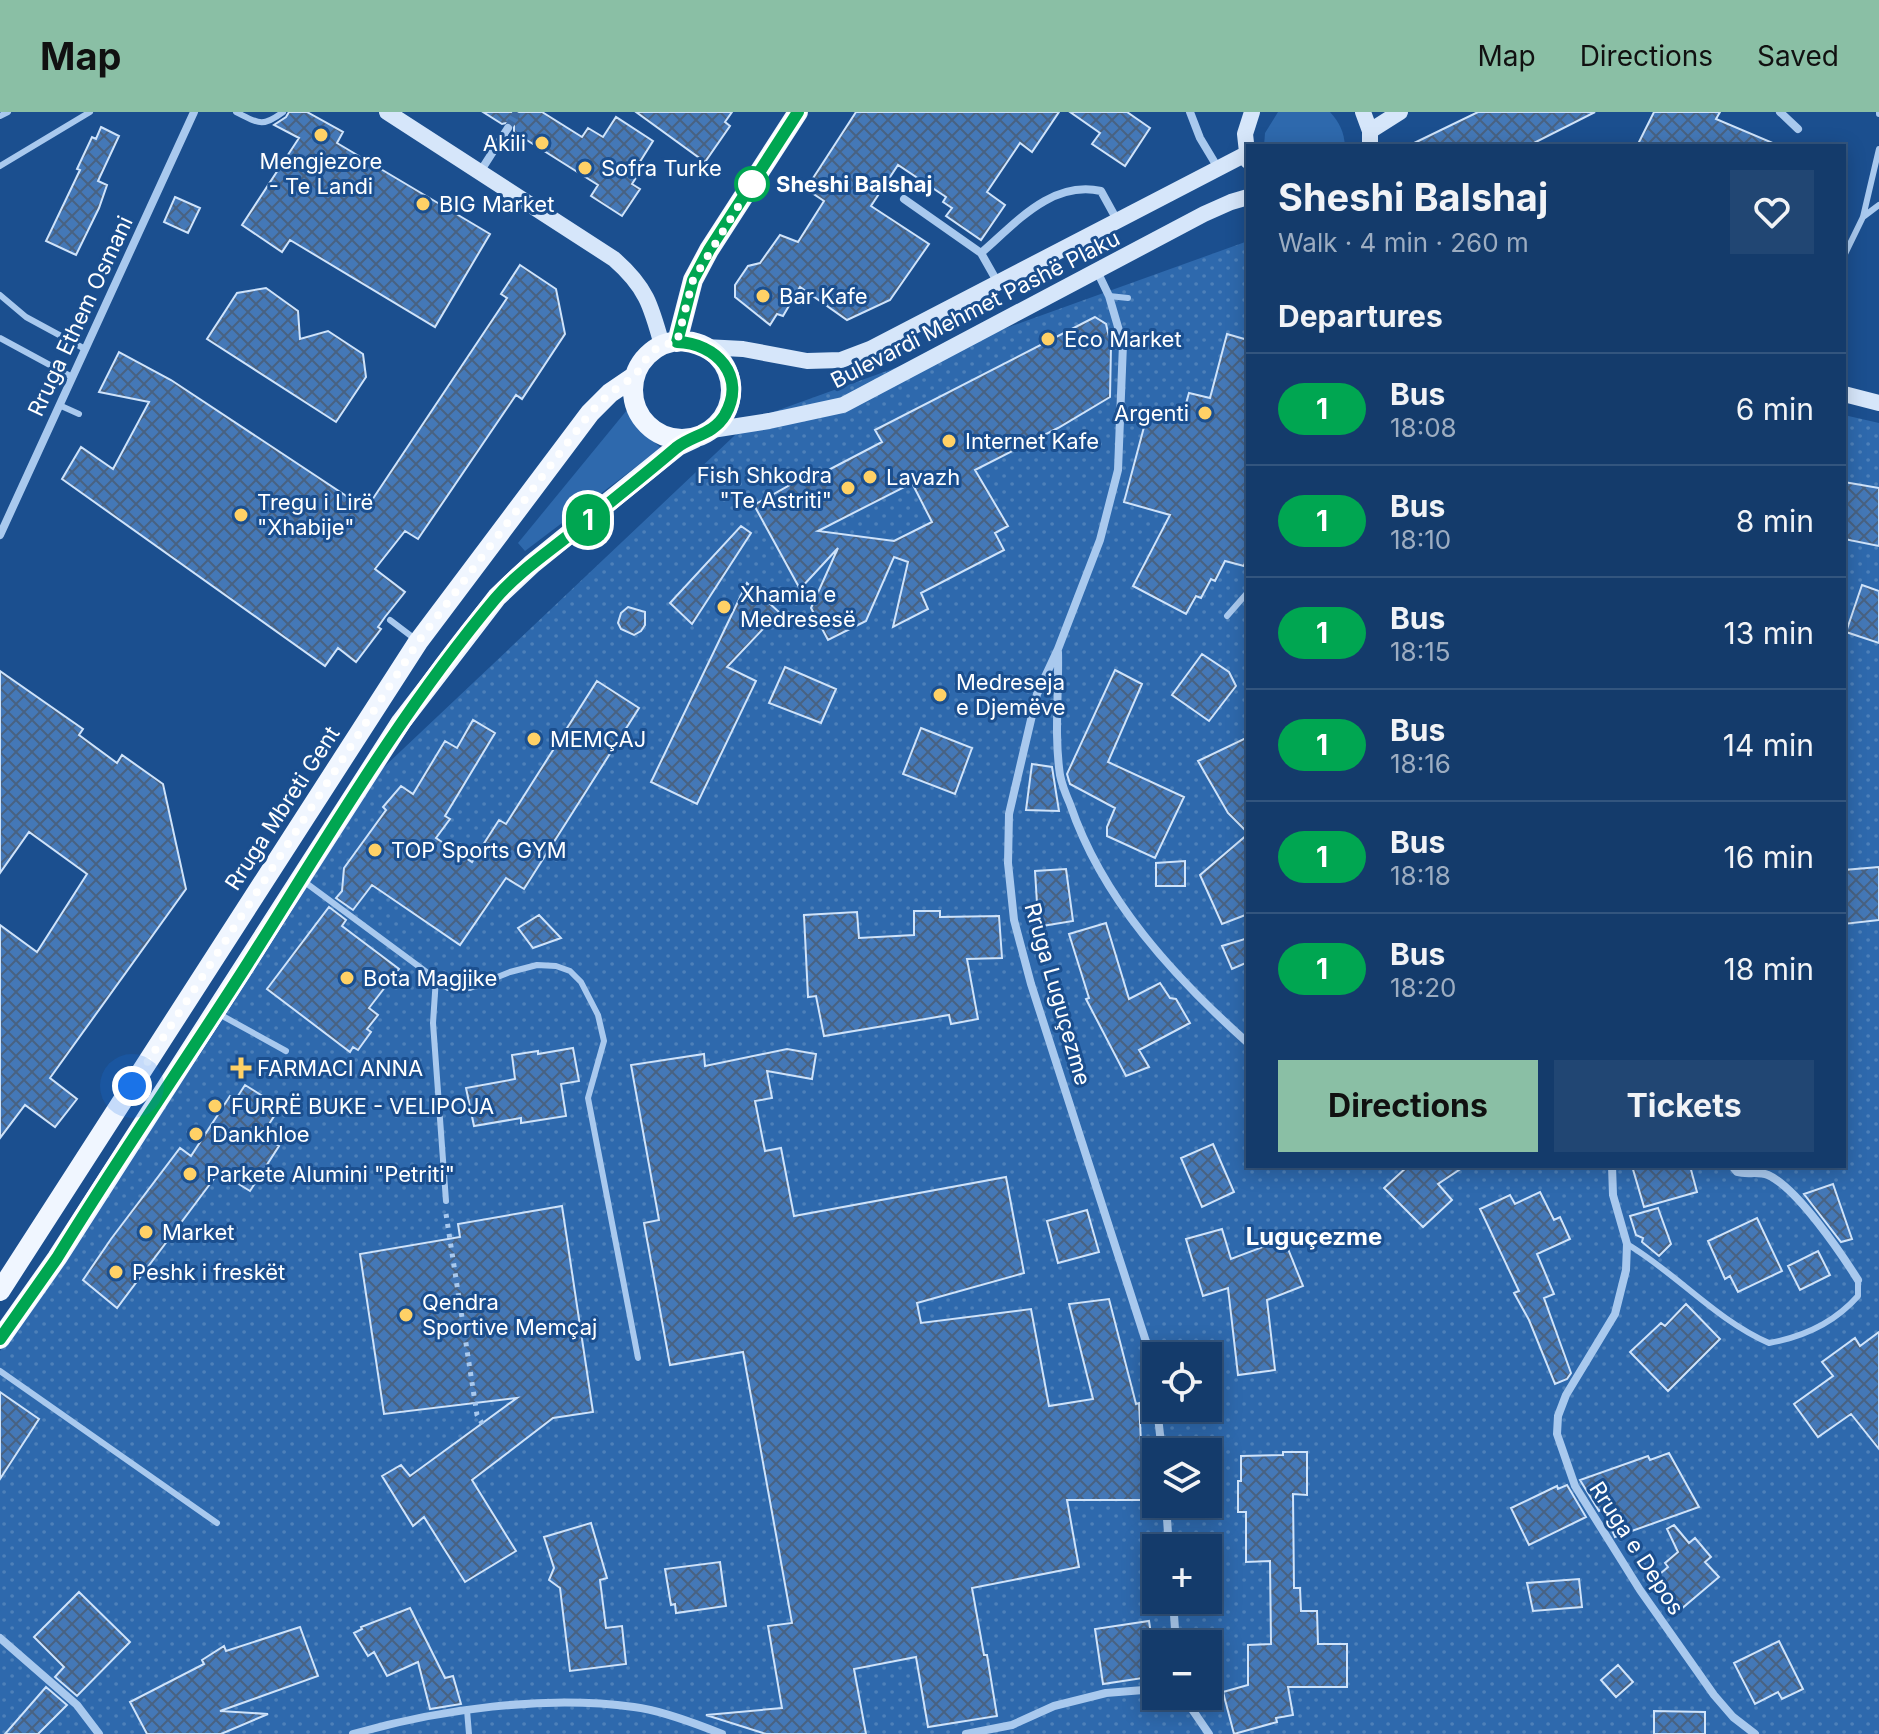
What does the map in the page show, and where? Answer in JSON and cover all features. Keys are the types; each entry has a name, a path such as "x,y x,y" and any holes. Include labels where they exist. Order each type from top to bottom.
{"main road":[{"path":"387,112 614,259 636,278 669,343"},
{"name":"Bulevardi Mehmet Pashë Plaku","path":"1246,146 1245,134 1252,112"},
{"path":"1363,112 1370,138 1400,112"},
{"path":"669,343 693,280 709,250 793,114"},
{"name":"Bulevardi Mehmet Pashë Plaku","path":"705,347 743,349 807,361 841,360 870,349 1218,168 1246,158"},
{"name":"Bulevardi Mehmet Pashë Plaku","path":"704,434 843,405 1214,209 1246,198"},
{"path":"0,1339 57,1258 217,1012 401,722 497,597 532,564 678,446 704,434 723,417 730,402 732,386 728,370 705,347 691,342 669,343 641,363 635,376 635,405 642,418 665,437 680,440 704,434"},
{"name":"Rruga Mbreti Gent","path":"0,1291 418,642 590,413 610,393 635,376"},
{"path":"1846,395 1879,403"}],"street":[{"name":"Rruga Ethem Osmani","path":"0,535 194,112"},
{"path":"1190,112 1200,138 1218,168"},
{"path":"1780,112 1798,129"},
{"path":"480,172 508,128"},
{"name":"Bulevardi Mehmet Pashë Plaku","path":"981,253 1030,208 1067,192 1088,188 1101,191 1117,221"},
{"name":"Bulevardi Mehmet Pashë Plaku","path":"904,199 981,253 998,283"},
{"name":"Rruga Luguçezme","path":"1097,271 1109,296 1123,344 1118,470 1100,540 1037,694 1009,814 1008,863 1014,920 1031,984 1146,1342"},
{"path":"1058,649 1060,777 1080,835 1108,886 1132,919 1182,978 1246,1041"},
{"path":"1612,1168 1613,1195 1627,1244"},
{"path":"1734,1168 1737,1172 1767,1175 1786,1189 1842,1254 1858,1280"},
{"name":"Rruga e Depos","path":"1627,1244 1626,1270 1615,1314 1566,1395 1558,1416 1557,1434 1575,1486 1640,1590 1714,1695 1733,1717 1755,1734"},
{"path":"0,1638 77,1705 99,1734"},
{"path":"966,1734 1012,1725 1054,1706 1106,1693 1142,1690"},
{"path":"353,1734 467,1710 531,1705 637,1707 722,1734"},
{"path":"1193,1710 1209,1734"}],"lane":[{"path":"0,116 8,112"},
{"path":"0,166 90,112"},
{"path":"236,112 259,123 270,122 283,112"},
{"path":"1846,252 1863,217 1879,149"},
{"path":"1863,217 1879,205"},
{"path":"0,295 26,317 85,349"},
{"path":"1109,296 1128,298"},
{"path":"0,338 72,377"},
{"path":"59,405 79,414"},
{"path":"1227,616 1246,594"},
{"path":"390,620 418,642"},
{"path":"301,879 448,988 470,988 537,965 556,966 570,971 581,982 598,1015 604,1041 588,1098 638,1358"},
{"path":"436,978 433,1023 446,1201"},
{"path":"217,1012 286,1051"},
{"path":"1627,1244 1667,1269 1741,1328 1769,1343 1810,1332 1850,1306 1858,1296 1858,1280"},
{"path":"0,1371 217,1523"},
{"path":"467,1710 469,1734"}],"path":[{"path":"446,1201 446,1218 477,1415 485,1428"}],"shaded area":[{"path":"1278,112 1330,112 1341,128 1345,144 1264,144 1265,133"},
{"path":"1246,242 1246,1168 1846,1168 1846,415 1879,423 1879,1734 0,1734 0,1351 347,802 751,420"},
{"path":"627,410 640,429 661,448 525,551 518,543"}],"building":[{"path":"289,112 307,112 343,132 337,143 490,234 435,327 290,240 282,252 242,225 299,138 274,125"},
{"path":"483,112 542,112 582,137 588,128 603,137 616,117 653,141 636,168 641,170 632,184 640,189 622,216 591,196 598,185 514,132 511,122 502,124"},
{"path":"636,112 732,112 725,122 730,126 705,162"},
{"path":"856,112 1059,112 1032,152 1020,143 987,192 1005,205 981,240 946,216 952,208 943,202 946,197 898,165 871,206 929,244 890,300 847,320 800,287 783,316 777,314 770,325 735,297 735,285 748,266 760,263 780,235 798,242 824,201 806,189"},
{"path":"1070,112 1127,112 1150,128 1125,166 1092,144 1100,133"},
{"path":"1478,112 1595,112 1532,144 1412,144"},
{"path":"1654,112 1720,112 1716,119 1775,144 1638,144"},
{"path":"101,127 119,136 98,181 107,185 99,208 76,255 46,241 92,137 96,139"},
{"path":"175,197 200,208 188,233 164,222"},
{"name":"Tregu i Lirë \"Xhabije\"","path":"520,265 556,289 565,334 522,399 516,395 418,539 405,531 375,569 405,592 356,662 338,648 325,666 62,479 81,447 113,469 149,402 99,392 119,352 171,380 366,509 507,298 501,294"},
{"path":"266,288 298,311 300,339 328,331 363,354 366,377 336,422 207,339 237,293"},
{"path":"1095,317 1106,324 1111,345 1110,397 1058,428 975,470 1008,526 995,533 1004,550 921,593 928,609 893,627 908,562 894,557 866,621 828,640 811,608 838,548 800,589 754,505 815,471 817,476 882,442 875,430","holes":["912,483 932,522 894,541 818,531"]},
{"path":"1227,334 1246,339 1246,558 1244,566 1225,561 1215,581 1211,579 1201,598 1196,596 1186,614 1133,586 1170,515 1124,502 1148,412 1181,421 1189,393 1210,398"},
{"path":"1846,482 1879,488 1879,546 1846,539"},
{"path":"741,526 751,533 692,624 670,603"},
{"path":"747,583 779,612 727,667 756,681 697,804 651,782"},
{"path":"1862,585 1879,591 1879,643 1846,632"},
{"path":"628,607 645,612 645,625 634,635 621,629 618,623 621,613"},
{"path":"1202,654 1229,672 1236,686 1209,721 1172,695"},
{"path":"785,667 836,689 821,723 769,703"},
{"path":"1115,670 1142,684 1108,762 1184,797 1155,858 1107,836 1107,827 1115,808 1070,784 1067,774"},
{"path":"0,671 83,729 79,735 117,763 122,755 163,784 186,889 50,1078 77,1099 55,1127 25,1105 0,1138 0,925 37,952 87,874 29,832 0,873"},
{"path":"597,681 639,708 524,889 506,878 460,945 372,885 353,910 336,898 342,891 344,868 386,810 383,807 401,786 413,794 445,741 457,748 473,720 495,733 445,816 450,819 436,838 472,862 499,820 506,824"},
{"path":"921,728 972,748 955,794 903,774"},
{"path":"1246,738 1246,831 1228,813 1198,761"},
{"path":"1032,764 1052,767 1059,811 1026,810"},
{"path":"1246,836 1246,915 1222,924 1200,875"},
{"path":"1185,861 1185,886 1156,886 1156,863"},
{"path":"1879,867 1879,920 1846,924 1846,870"},
{"path":"1066,869 1073,921 1042,926 1035,871"},
{"path":"329,907 346,920 342,926 399,969 369,1008 378,1015 367,1029 371,1032 358,1050 353,1047 350,1052 267,989"},
{"path":"914,911 940,911 940,917 999,916 1002,958 967,959 978,1019 951,1024 949,1015 824,1036 816,996 808,997 804,915 857,912 859,938 914,935"},
{"path":"539,915 561,938 533,948 518,928"},
{"path":"1106,923 1129,999 1160,983 1170,998 1176,999 1190,1023 1139,1050 1149,1067 1126,1076 1086,999 1089,998 1069,934"},
{"path":"1246,939 1246,963 1232,969 1222,946"},
{"path":"573,1048 579,1081 561,1084 566,1116 521,1123 521,1118 474,1126 466,1088 515,1079 512,1055"},
{"path":"787,1049 816,1054 812,1079 767,1071 772,1098 755,1101 765,1151 781,1148 794,1216 1006,1177 1024,1273 917,1303 921,1323 1031,1309 1049,1406 1093,1399 1069,1304 1109,1299 1136,1404 1139,1403 1142,1500 1067,1500 1079,1567 972,1588 997,1716 928,1727 916,1657 854,1669 866,1734 766,1734 706,1715 782,1708 768,1626 792,1623 743,1352 670,1365 644,1223 659,1220 631,1065 704,1054 705,1066"},
{"path":"245,1085 280,1107 262,1135 279,1146 250,1191 219,1172 117,1308 83,1280 180,1148 191,1156 230,1096 236,1099"},
{"path":"1213,1144 1234,1192 1202,1207 1181,1158"},
{"path":"1406,1168 1462,1168 1438,1184 1452,1200 1423,1227 1384,1188"},
{"path":"1633,1168 1691,1168 1697,1192 1644,1207"},
{"path":"1833,1184 1852,1239 1841,1242 1804,1194"},
{"path":"1540,1192 1554,1220 1560,1217 1570,1239 1537,1254 1554,1294 1544,1298 1571,1373 1567,1379 1555,1384 1529,1320 1514,1293 1519,1291 1480,1209 1510,1195 1515,1204"},
{"path":"562,1206 593,1412 553,1418 472,1480 516,1551 465,1582 424,1517 413,1526 382,1476 401,1465 410,1476 517,1398 384,1414 360,1254 460,1237 458,1224"},
{"path":"1658,1208 1671,1244 1659,1256 1642,1242 1643,1238 1636,1235 1630,1216"},
{"path":"1087,1210 1099,1252 1058,1263 1047,1221"},
{"path":"1757,1218 1782,1271 1738,1292 1730,1276 1725,1279 1708,1241"},
{"path":"1222,1229 1231,1259 1284,1239 1303,1286 1267,1300 1275,1370 1238,1375 1228,1288 1203,1296 1186,1239"},
{"path":"1818,1251 1830,1275 1800,1290 1788,1266"},
{"path":"1686,1304 1720,1339 1668,1391 1630,1352 1661,1323 1665,1326"},
{"path":"1879,1332 1879,1449 1851,1414 1818,1437 1794,1404 1833,1376 1822,1362 1855,1338 1860,1346"},
{"path":"0,1392 39,1419 0,1479"},
{"path":"1283,1452 1307,1452 1307,1495 1293,1494 1294,1588 1300,1588 1301,1611 1317,1611 1318,1644 1347,1644 1347,1687 1288,1687 1293,1715 1234,1734 1223,1692 1248,1685 1248,1645 1271,1644 1270,1561 1246,1562 1246,1512 1238,1512 1241,1456 1283,1455"},
{"path":"1669,1453 1699,1507 1615,1537 1603,1509 1599,1511 1580,1480 1648,1456 1650,1460"},
{"path":"1567,1485 1586,1517 1529,1545 1511,1508 1557,1486 1558,1489"},
{"path":"591,1523 607,1578 600,1580 606,1628 622,1626 626,1664 570,1671 560,1588 549,1580 554,1568 544,1537"},
{"path":"1674,1525 1689,1543 1695,1538 1711,1557 1705,1562 1719,1577 1680,1610 1654,1579 1668,1567 1665,1563 1678,1552 1667,1529"},
{"path":"720,1562 726,1606 676,1613 675,1604 671,1605 665,1569"},
{"path":"1579,1579 1582,1607 1533,1611 1527,1583"},
{"path":"79,1592 130,1642 77,1696 55,1677 64,1667 34,1637"},
{"path":"410,1608 445,1678 453,1676 461,1704 430,1709 418,1662 387,1676 374,1652 368,1656 354,1633 361,1627"},
{"path":"1149,1621 1150,1630 1142,1630 1142,1678 1103,1684 1095,1629"},
{"path":"300,1627 318,1676 220,1711 268,1714 221,1734 147,1734 130,1702 204,1664 202,1660 224,1646 226,1651"},
{"path":"1779,1641 1803,1689 1782,1699 1778,1692 1755,1704 1734,1663"},
{"path":"1618,1665 1633,1682 1616,1697 1601,1680"},
{"path":"46,1687 67,1705 38,1734 5,1734"},
{"path":"1654,1711 1705,1712 1705,1734 1654,1734"}],"tunnel":[{"path":"508,128 517,112"}],"bus line":[{"name":"1","path":"0,1339 57,1258 217,1012 401,722 497,597 532,564 678,446 712,430 723,417 730,402 732,386 728,370 705,347 691,342 677,342 693,280 798,112"}],"place":[{"name":"Mengjezore - Te Landi","path":"321,135"},
{"name":"Akili","path":"542,143"},
{"name":"Sofra Turke","path":"585,168"},
{"name":"Sheshi Balshaj","path":"752,184"},
{"name":"BIG Market","path":"423,204"},
{"name":"Bar Kafe","path":"763,296"},
{"name":"Eco Market","path":"1048,339"},
{"name":"Argenti","path":"1205,413"},
{"name":"Internet Kafe","path":"949,441"},
{"name":"Lavazh","path":"870,477"},
{"name":"Fish Shkodra \"Te Astriti\"","path":"848,488"},
{"name":"Tregu i Lirë \"Xhabije\"","path":"241,515"},
{"name":"Xhamia e Medresesë","path":"724,607"},
{"name":"Medreseja e Djemëve","path":"940,695"},
{"name":"MEMÇAJ","path":"534,739"},
{"name":"TOP Sports GYM","path":"375,850"},
{"name":"Bota Magjike","path":"347,978"},
{"name":"FARMACI ANNA","path":"241,1068"},
{"name":"FURRË BUKE - VELIPOJA","path":"215,1106"},
{"name":"Dankhloe","path":"196,1134"},
{"name":"Parkete Alumini \"Petriti\"","path":"190,1174"},
{"name":"Market","path":"146,1232"},
{"name":"Peshk i freskët","path":"116,1272"},
{"name":"Qendra Sportive Memçaj","path":"406,1315"}],"district":[{"name":"Luguçezme","path":"1314,1237"}],"route":[{"path":"132,1086 418,642 590,413 610,393 635,376 650,353 662,345 677,342 693,280 752,184"}]}
